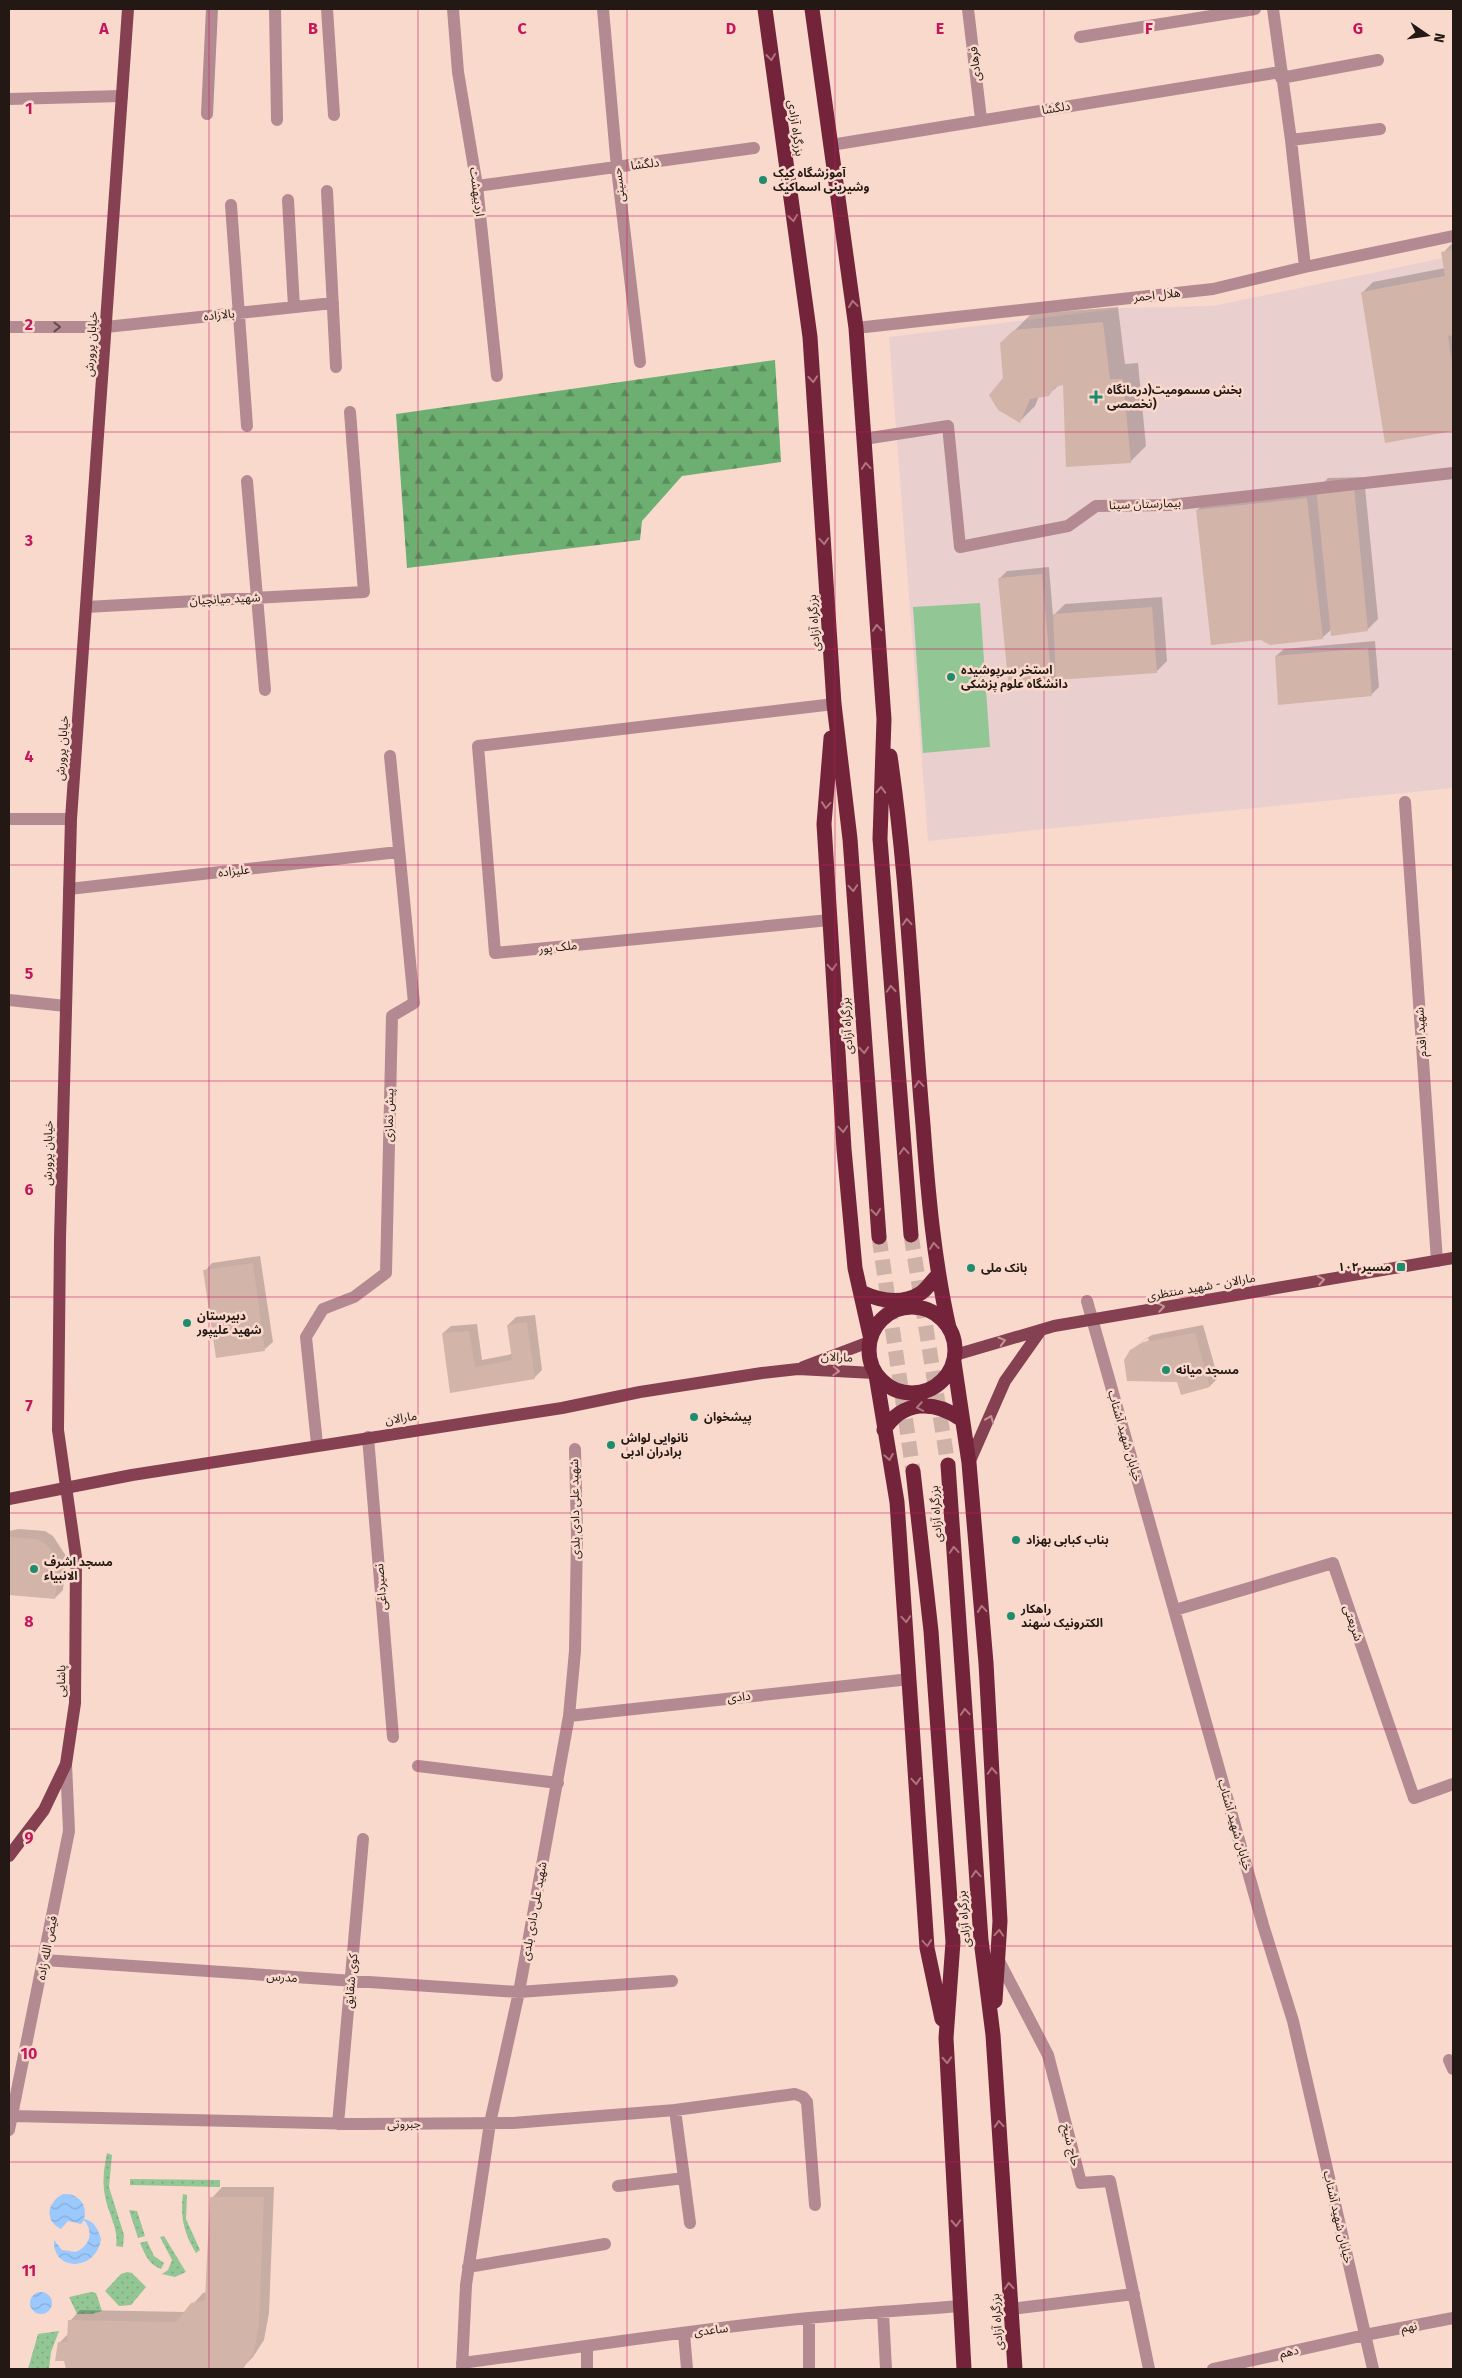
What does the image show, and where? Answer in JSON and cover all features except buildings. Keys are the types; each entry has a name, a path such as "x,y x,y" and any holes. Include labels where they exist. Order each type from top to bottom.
{"highway":[{"name":"بزرگراه آزادی","path":"765,9 810,337 834,704 850,839 879,1237"},
{"path":"812,9 856,328 884,719 900,828 911,985 937,1276 949,1328 954,1340 954,1358 961,1419 969,1463 986,1663 1000,1921 993,2034"},
{"path":"834,704 824,824 844,1149 855,1268 870,1339 869,1358 875,1374 897,1502 927,1948 946,2038"},
{"path":"884,719 880,838 911,1234"},
{"path":"861,1292 877,1299 901,1300 922,1293 937,1276"},
{"path":"870,1339 885,1316 896,1309 908,1306 932,1311 942,1318 949,1328"},
{"path":"875,1374 884,1384 895,1390 919,1393 941,1383 954,1358"},
{"path":"884,1430 890,1421 901,1412 915,1407 941,1407 961,1419"},
{"name":"بزرگراه آزادی","path":"948,1465 981,1940 993,2034 1015,2369"},
{"name":"بزرگراه آزادی","path":"913,1471 931,1632 953,1942 946,2038 964,2369"}],"main road":[{"name":"خیابان پرورش","path":"66,1489 58,1430 60,1239 71,819 128,9"},
{"name":"مارالان - شهید منتظری","path":"954,1358 1041,1330 1453,1258"},
{"path":"969,1463 1005,1382 1041,1330"},
{"name":"مارالان","path":"798,1369 870,1339"},
{"name":"مارالان","path":"9,1499 132,1475 191,1467 317,1444 562,1408 752,1374 798,1369 875,1374"},
{"name":"پاشایی","path":"9,1856 44,1810 66,1764 75,1703 76,1557 66,1489"}],"street":[{"path":"207,114 212,9"},
{"path":"275,9 277,120"},
{"path":"327,9 334,115"},
{"name":"اردیبهشت","path":"453,9 458,72 477,186 497,376"},
{"name":"حسینی","path":"603,9 617,168 640,362"},
{"name":"فرهادی","path":"968,9 981,119"},
{"path":"1080,37 1256,9"},
{"path":"1272,9 1280,75 1291,140 1304,267"},
{"name":"دلگشا","path":"831,145 981,119 1378,60"},
{"path":"9,99 122,96"},
{"path":"1291,140 1380,129"},
{"name":"دلگشا","path":"477,186 754,148"},
{"path":"327,191 336,367"},
{"path":"288,200 294,307"},
{"path":"231,205 247,426"},
{"name":"هلال احمر","path":"856,328 1213,289 1304,267 1453,236"},
{"name":"بالازاده","path":"9,327 106,327 333,303"},
{"name":"شهید میانچیان","path":"86,607 364,592 350,412"},
{"name":"بیمارستان سینا","path":"864,439 948,426 960,547 1068,526 1096,506 1170,505 1453,473"},
{"path":"247,481 264,690"},
{"name":"ملک پور","path":"829,920 495,953 478,746 834,704"},
{"name":"پیش نمازی","path":"317,1444 306,1337 323,1309 354,1297 386,1273 392,1016 414,1003 390,756"},
{"name":"شهید اقدم","path":"1405,802 1437,1261"},
{"path":"9,819 71,819"},
{"name":"علیزاده","path":"69,889 398,852"},
{"path":"9,1000 66,1006"},
{"name":"خیابان شهید آشتاب","path":"1087,1301 1263,1925 1293,2021 1373,2369"},
{"name":"نصیرداغی","path":"368,1437 393,1737"},
{"name":"شهید علی دادی بلدی","path":"462,2366 468,2267 490,2123 519,1992 569,1716 575,1650 577,1535 575,1449"},
{"name":"شریعتی","path":"1175,1610 1332,1563 1414,1798 1453,1784"},
{"name":"دادی","path":"569,1716 910,1679"},
{"name":"فیض الله زاده","path":"9,2130 69,1831 66,1764"},
{"path":"418,1766 558,1783"},
{"name":"کوی شقایق","path":"338,2124 363,1839"},
{"name":"حاج شیخ","path":"998,1959 1048,2055 1081,2183 1110,2181 1150,2369"},
{"name":"مدرس","path":"44,1960 519,1992 672,1981"},
{"name":"جبروتی","path":"12,2116 338,2124 490,2123 675,2110 795,2094 803,2097 807,2102 815,2205"},
{"path":"675,2110 690,2223"},
{"path":"618,2186 684,2178"},
{"path":"468,2267 605,2244"},
{"path":"1011,2309 1134,2294"},
{"name":"ساعدی","path":"462,2366 621,2340 809,2318 960,2306"},
{"path":"883,2312 886,2369"},
{"path":"809,2318 809,2369"},
{"name":"نهم","path":"1365,2335 1453,2318"},
{"path":"684,2333 687,2369"},
{"name":"دهم","path":"1213,2369 1229,2368 1365,2335"},
{"path":"587,2347 587,2369"}],"shaded area":[{"path":"1453,256 1453,788 928,841 889,337 1122,308 1213,306"}],"green space":[{"path":"775,360 781,462 682,476 642,521 640,540 407,568 396,414"},
{"name":"استخر سرپوشیده دانشگاه علوم پزشکی","path":"980,603 990,747 923,753 913,607"},
{"path":"107,2153 112,2155 109,2187 124,2235 123,2247 116,2246 115,2227 105,2196 104,2174"},
{"path":"130,2179 220,2180 220,2187 130,2185"},
{"path":"183,2194 187,2195 186,2219 200,2250 196,2253 188,2239 184,2225 182,2210"},
{"path":"129,2210 137,2211 145,2236 138,2238"},
{"path":"164,2236 186,2272 175,2277 162,2274 168,2270 172,2260 160,2237"},
{"path":"147,2241 154,2256 164,2263 161,2269 153,2264 145,2255 140,2243"},
{"path":"132,2273 146,2287 131,2305 119,2306 105,2291 121,2274"},
{"path":"91,2292 96,2293 102,2311 92,2314 77,2314 69,2297"},
{"path":"59,2331 51,2352 49,2369 28,2369 38,2334"}],"water":[{"path":"63,2194 73,2195 81,2200 85,2209 84,2219 93,2224 101,2239 97,2250 91,2258 75,2264 60,2258 55,2250 54,2240 62,2250 76,2252 85,2246 90,2234 84,2220 81,2224 68,2221 61,2229 52,2221 50,2217 51,2206"},
{"path":"41,2292 49,2295 52,2303 49,2311 41,2314 33,2311 30,2303 33,2295"}],"tunnel":[{"path":"911,1235 948,1465"},
{"path":"879,1237 913,1471"}],"place":[{"name":"آموزشگاه کیک وشیرینی اسماکیک","path":"763,180"},
{"name":"بخش مسمومیت(درمانگاه تخصصی)","path":"1096,397"},
{"name":"استخر سرپوشیده دانشگاه علوم پزشکی","path":"951,677"},
{"name":"مسیر ۱۰۲","path":"1401,1267"},
{"name":"بانک ملی","path":"971,1268"},
{"name":"دبیرستان شهید علیپور","path":"187,1323"},
{"name":"مسجد میانه","path":"1166,1370"},
{"name":"پیشخوان","path":"694,1417"},
{"name":"نانوایی لواش برادران ادبی","path":"611,1445"},
{"name":"بناب کبابی بهزاد","path":"1016,1540"},
{"name":"مسجد اشرف الانبیاء","path":"34,1569"},
{"name":"راهکار الکترونیک سهند","path":"1011,1616"}]}
